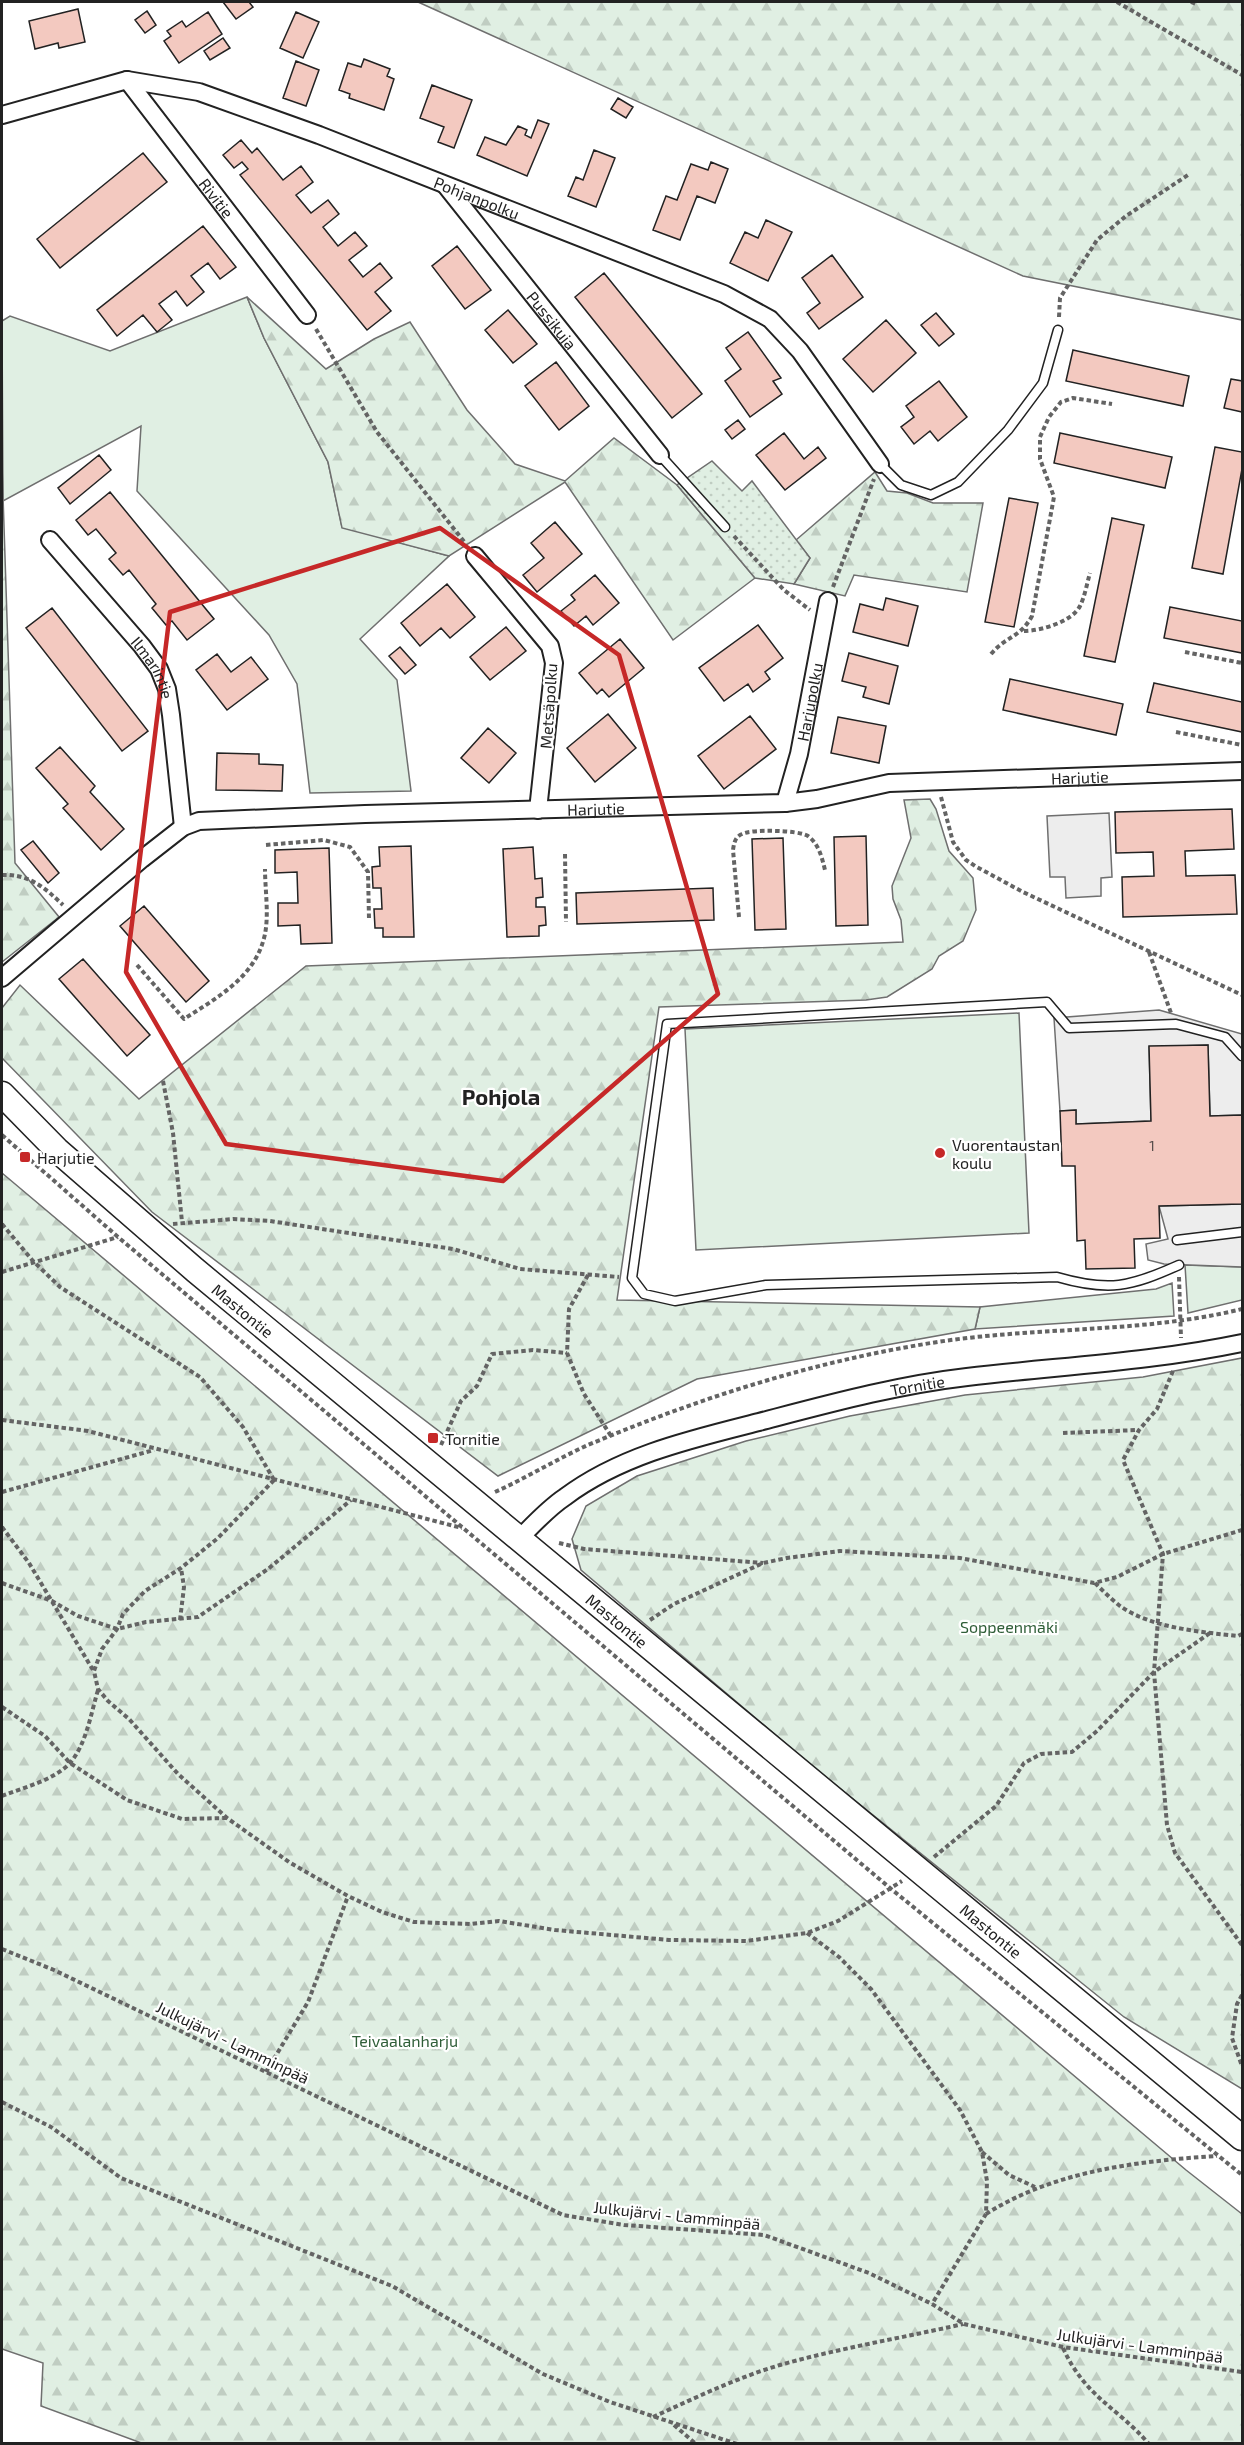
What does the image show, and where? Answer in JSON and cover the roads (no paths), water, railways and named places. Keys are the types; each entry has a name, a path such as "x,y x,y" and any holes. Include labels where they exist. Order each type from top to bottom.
{"main road":[{"name":"Mastontie","path":"2,1094 57,1150 146,1229 518,1540 1242,2138"}],"street":[{"name":"Pohjanpolku","path":"2,115 127,80 199,92 319,135 724,294 770,319 800,351 880,464"},
{"name":"Rivitie","path":"127,80 308,315"},
{"name":"Pussikuja","path":"445,186 660,455"},
{"name":"Ilmarintie","path":"50,540 142,646 159,669 167,689 170,706 183,827"},
{"name":"Metsäpolku","path":"475,556 550,646 554,663 538,810"},
{"name":"Harjupolku","path":"785,803 799,754 828,602"},
{"name":"Harjutie","path":"2,978 183,827 191,823 226,819 785,803 817,799 889,783 1242,771"},
{"name":"Tornitie","path":"518,1540 541,1516 574,1490 621,1464 678,1444 903,1387 967,1377 1180,1355 1242,1343"}],"lane":[{"path":"880,464 901,485 932,495 958,482 1008,430 1043,383 1058,330"},
{"path":"660,455 725,527"},
{"path":"1179,1265 1139,1283 1129,1284 1090,1286 1057,1277 766,1285 675,1301 644,1294 632,1278 667,1024 1047,1002 1069,1028 1176,1024 1225,1037 1242,1056"},
{"path":"1177,1240 1242,1232"}],"place":[{"name":"Vuorentaustan koulu","path":"940,1153"},
{"name":"Harjutie","path":"25,1157"},
{"name":"Tornitie","path":"433,1438"}],"district":[{"name":"Pohjola","path":"501,1096"}],"park label":[{"name":"Soppeenmäki","path":"1009,1626"},
{"name":"Teivaalanharju","path":"405,2040"}]}
